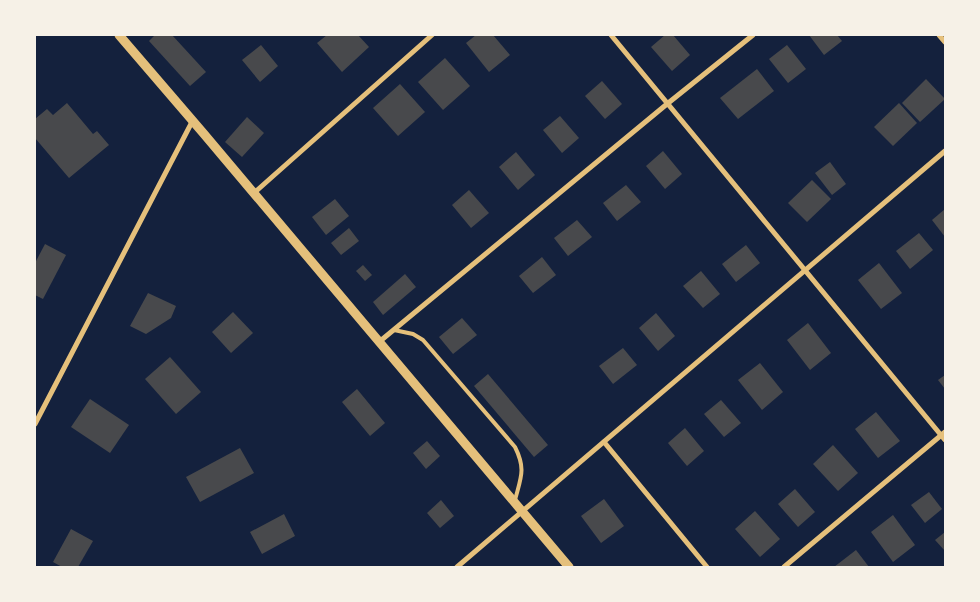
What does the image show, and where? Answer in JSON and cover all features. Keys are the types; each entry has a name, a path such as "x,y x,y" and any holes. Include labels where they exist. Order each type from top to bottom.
{"street":[{"path":"119,35 568,567"},
{"path":"254,193 432,35"},
{"path":"611,35 944,436 784,567"},
{"path":"379,342 753,35"},
{"path":"939,35 945,42"},
{"path":"35,424 192,120"},
{"path":"457,567 945,151"},
{"path":"604,442 707,567"}],"lane":[{"path":"394,330 413,334 423,340 515,447 520,458 522,473 514,502"}],"building":[{"path":"155,35 172,35 206,72 190,86 149,41"},
{"path":"327,35 358,35 369,47 342,72 317,43"},
{"path":"476,35 493,35 510,55 489,72 466,43"},
{"path":"665,35 673,35 690,55 672,71 651,47"},
{"path":"809,35 837,35 842,41 824,55"},
{"path":"261,45 278,66 260,82 242,60"},
{"path":"787,45 806,69 788,83 769,59"},
{"path":"445,58 470,86 443,110 418,82"},
{"path":"757,69 774,91 738,119 720,98"},
{"path":"926,79 945,99 920,122 902,103"},
{"path":"602,81 622,104 605,119 585,96"},
{"path":"400,84 425,112 398,136 373,108"},
{"path":"67,103 93,134 97,131 109,145 69,178 35,138 35,119 47,109 53,115"},
{"path":"899,103 917,123 893,146 874,127"},
{"path":"560,116 579,138 562,153 543,130"},
{"path":"247,117 264,133 242,157 225,142"},
{"path":"663,151 682,174 665,189 646,166"},
{"path":"516,152 535,175 518,190 499,167"},
{"path":"830,162 846,184 832,195 815,173"},
{"path":"812,180 831,199 807,222 788,203"},
{"path":"626,185 641,202 617,221 603,203"},
{"path":"469,190 489,213 471,228 452,205"},
{"path":"335,199 349,216 326,235 312,217"},
{"path":"945,209 945,237 932,220"},
{"path":"577,220 592,237 568,256 554,238"},
{"path":"349,228 359,241 341,255 331,243"},
{"path":"919,233 933,250 910,269 896,251"},
{"path":"45,244 66,255 43,299 35,295 35,263"},
{"path":"746,245 760,263 736,282 722,264"},
{"path":"542,257 556,275 533,293 519,276"},
{"path":"879,263 902,293 881,309 858,280"},
{"path":"363,265 372,275 365,281 356,271"},
{"path":"701,271 720,294 703,308 683,286"},
{"path":"405,274 416,287 383,315 373,302"},
{"path":"148,293 176,306 171,318 146,334 130,326"},
{"path":"233,312 253,333 231,353 212,332"},
{"path":"656,313 675,336 658,351 639,328"},
{"path":"462,318 477,335 453,354 439,337"},
{"path":"808,323 831,353 810,370 787,340"},
{"path":"623,348 637,365 613,384 599,366"},
{"path":"170,357 201,392 176,414 145,379"},
{"path":"760,363 783,392 762,410 738,380"},
{"path":"488,374 548,445 534,457 474,386"},
{"path":"945,375 945,389 938,380"},
{"path":"357,389 385,423 370,436 342,402"},
{"path":"90,399 129,425 110,453 71,427"},
{"path":"721,400 741,423 724,437 704,414"},
{"path":"876,412 900,441 878,458 855,429"},
{"path":"685,428 704,451 687,466 668,443"},
{"path":"427,441 440,456 426,469 413,453"},
{"path":"833,445 858,473 838,491 813,464"},
{"path":"240,448 254,473 200,502 186,477"},
{"path":"795,489 815,512 798,527 778,504"},
{"path":"929,492 942,509 925,523 911,505"},
{"path":"604,499 624,526 601,543 581,516"},
{"path":"441,500 454,516 440,528 427,513"},
{"path":"755,511 780,539 760,557 735,529"},
{"path":"284,514 295,536 262,554 250,532"},
{"path":"893,515 915,545 893,562 871,532"},
{"path":"71,529 93,541 78,567 62,567 53,562"},
{"path":"945,532 945,551 935,540"},
{"path":"856,550 869,567 834,567"}]}
